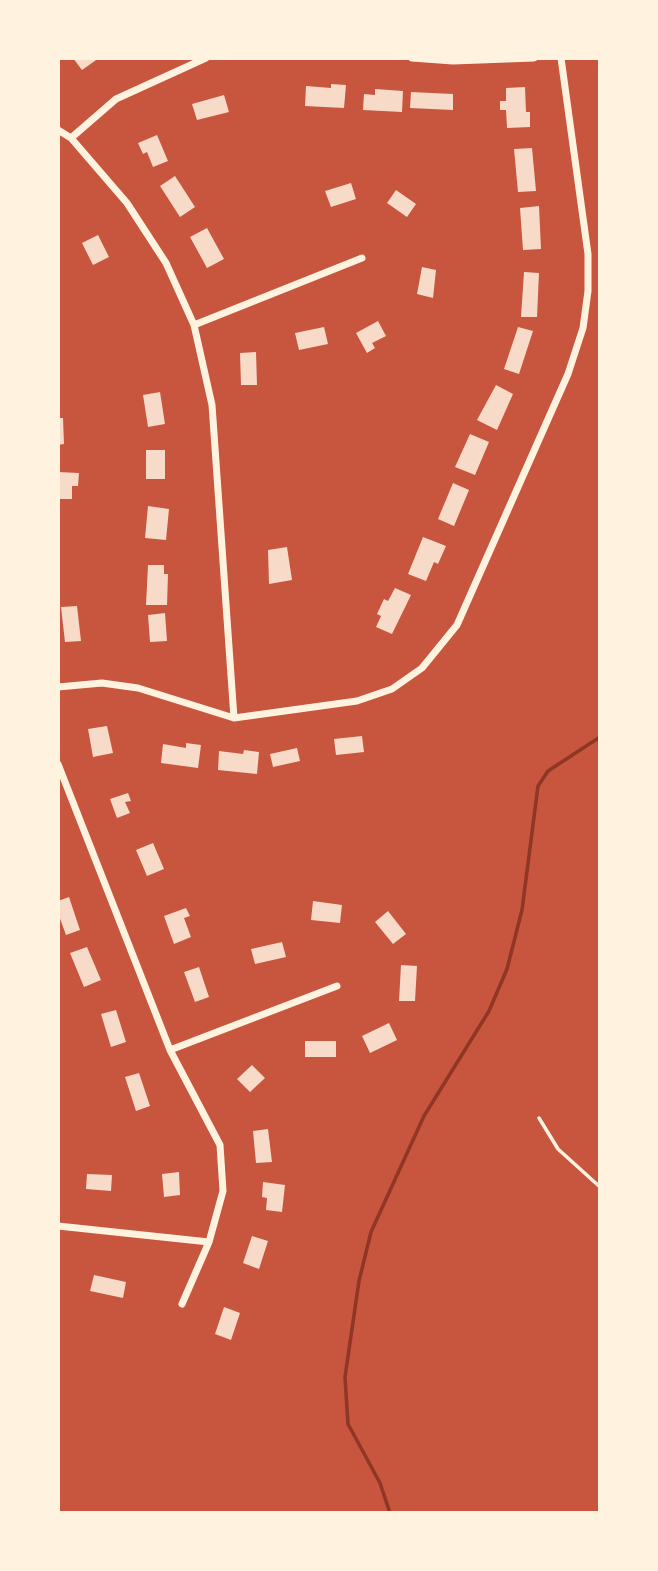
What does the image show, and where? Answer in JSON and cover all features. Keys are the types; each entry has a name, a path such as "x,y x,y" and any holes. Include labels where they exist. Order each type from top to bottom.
{"street":[{"path":"71,138 116,99 206,58"},
{"path":"412,58 453,61 534,58"},
{"path":"58,687 102,683 138,688 234,718 357,701 383,692 422,668 457,625 568,374 585,318 588,254 561,58"},
{"path":"58,131 71,138 127,203 166,263 194,325 212,405 234,718"},
{"path":"194,325 362,258"},
{"path":"58,764 170,1050 220,1145 223,1191 209,1242 182,1304"},
{"path":"170,1050 337,986"},
{"path":"58,1226 209,1242"}],"lane":[{"path":"539,1118 558,1149 600,1187"}],"building":[{"path":"73,58 99,58 82,70"},
{"path":"331,84 346,85 344,108 305,106 306,86 331,88"},
{"path":"525,87 526,112 530,112 530,127 507,128 506,110 500,110 500,101 506,101 506,88"},
{"path":"375,89 403,91 402,112 363,110 364,94 375,95"},
{"path":"411,92 453,94 453,110 410,108"},
{"path":"224,95 229,112 197,120 192,104"},
{"path":"157,135 168,161 153,167 147,152 143,154 138,143"},
{"path":"532,148 536,191 518,192 514,149"},
{"path":"175,176 195,207 180,217 160,186"},
{"path":"351,183 356,199 331,207 325,191"},
{"path":"396,190 416,204 407,217 387,203"},
{"path":"539,206 541,249 523,250 520,208"},
{"path":"207,228 224,259 207,268 190,237"},
{"path":"98,235 109,257 93,265 82,243"},
{"path":"422,267 436,270 433,298 417,294"},
{"path":"524,272 539,273 537,317 521,317"},
{"path":"378,321 386,336 372,343 375,348 367,353 356,333"},
{"path":"324,327 328,344 299,350 295,333"},
{"path":"518,327 533,331 519,374 504,369"},
{"path":"256,352 257,385 241,385 240,353"},
{"path":"496,385 513,394 497,430 477,420"},
{"path":"160,392 165,424 148,427 143,395"},
{"path":"58,418 63,418 64,444 58,445"},
{"path":"470,434 489,442 475,475 455,467"},
{"path":"146,450 165,450 165,479 146,479"},
{"path":"58,472 79,473 78,486 72,486 72,499 58,499"},
{"path":"453,483 469,490 454,526 438,519"},
{"path":"148,506 169,509 166,540 145,538"},
{"path":"423,537 446,546 438,564 434,562 426,581 408,574"},
{"path":"287,547 292,580 269,584 268,550"},
{"path":"148,565 164,565 164,574 168,574 167,605 146,605"},
{"path":"395,588 411,595 392,634 376,627 381,616 377,614 384,599 388,601"},
{"path":"77,606 81,641 65,642 61,607"},
{"path":"165,613 167,641 150,642 148,615"},
{"path":"107,726 113,753 93,757 88,729"},
{"path":"362,736 364,752 336,755 334,739"},
{"path":"186,743 201,745 198,768 161,763 163,744 186,748"},
{"path":"297,748 300,761 273,767 270,754"},
{"path":"244,750 259,752 257,774 218,770 219,751 243,754"},
{"path":"128,793 131,801 125,802 130,813 117,818 110,799"},
{"path":"153,843 164,869 147,876 136,850"},
{"path":"69,897 80,930 66,935 58,913 58,901"},
{"path":"313,901 342,905 340,923 311,920"},
{"path":"186,908 190,916 184,918 191,937 174,944 164,916"},
{"path":"388,911 406,934 393,944 375,922"},
{"path":"282,942 286,957 255,964 251,949"},
{"path":"87,947 101,980 84,987 70,953"},
{"path":"401,965 417,966 415,1001 399,1001"},
{"path":"199,967 209,997 195,1002 184,972"},
{"path":"116,1010 126,1042 111,1047 101,1014"},
{"path":"389,1023 397,1040 370,1053 362,1036"},
{"path":"305,1041 336,1041 336,1057 305,1057"},
{"path":"252,1065 265,1078 250,1092 237,1079"},
{"path":"139,1073 150,1106 136,1111 125,1077"},
{"path":"268,1129 272,1162 256,1163 253,1131"},
{"path":"179,1172 180,1195 164,1197 162,1174"},
{"path":"87,1174 112,1175 111,1191 86,1189"},
{"path":"263,1182 285,1185 282,1212 266,1210 267,1198 262,1197"},
{"path":"252,1236 268,1241 259,1269 243,1263"},
{"path":"94,1275 126,1282 123,1298 90,1291"},
{"path":"224,1307 240,1313 231,1340 215,1334"}],"waterway":[{"path":"390,1513 380,1483 348,1424 345,1377 359,1281 371,1232 424,1116 489,1011 507,969 522,910 538,786 548,771 600,737"}]}
